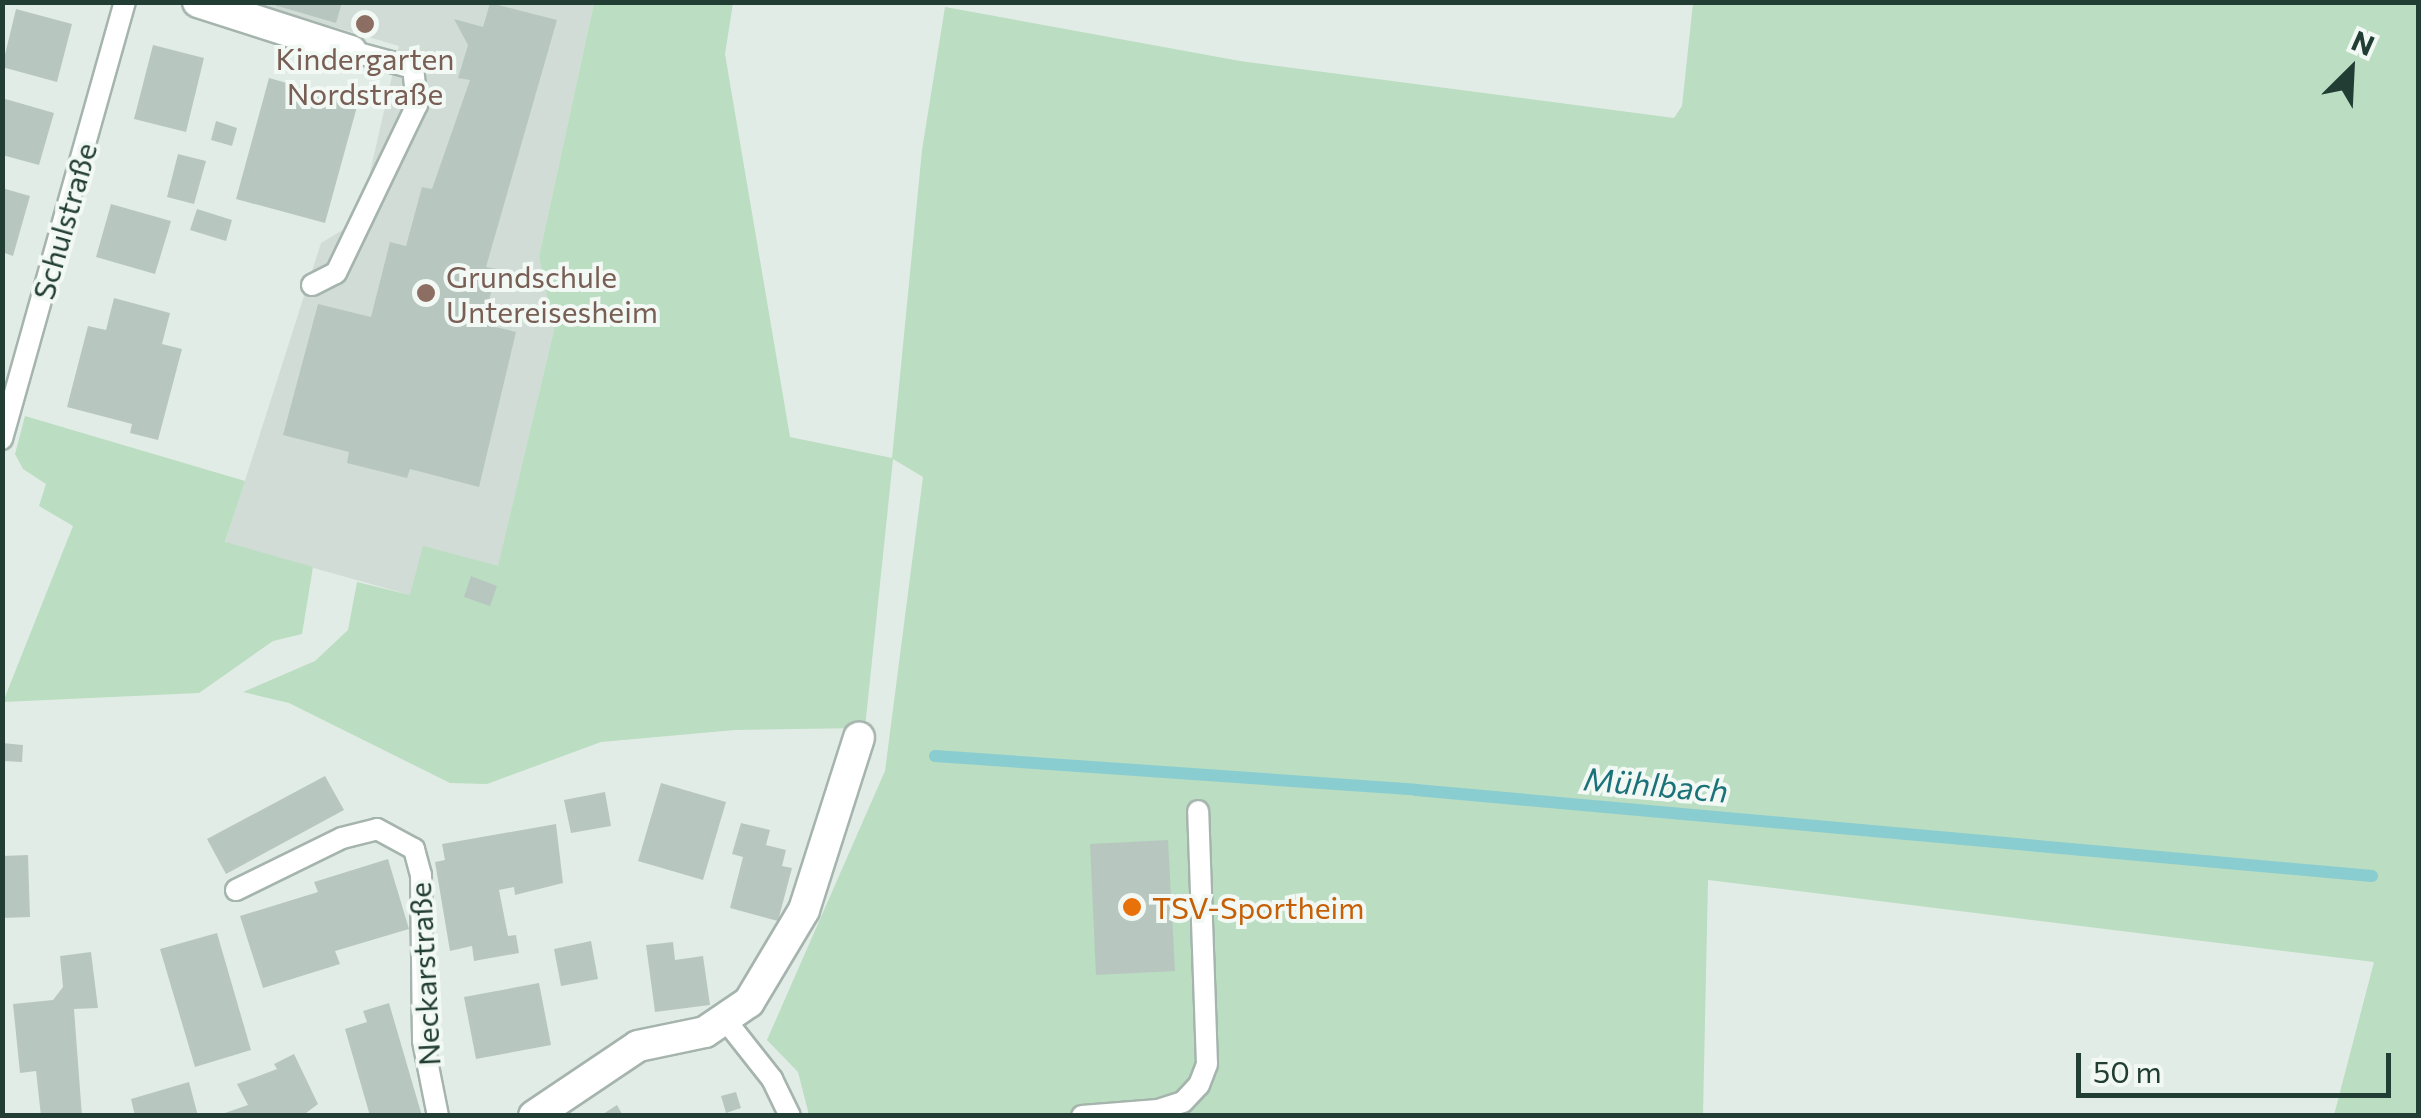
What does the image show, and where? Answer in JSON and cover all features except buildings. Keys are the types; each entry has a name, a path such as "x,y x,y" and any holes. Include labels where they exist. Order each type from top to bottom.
{"street":[{"path":"198,2 351,51"},
{"path":"534,1116 638,1046 727,1022 770,974 804,910 859,738"}],"lane":[{"name":"Schulstraße","path":"2,439 125,2"},
{"path":"312,285 336,274 417,104 413,68 351,51"},
{"path":"1082,1116 1158,1110 1183,1102 1204,1075 1198,811"},
{"name":"Neckarstraße","path":"236,890 342,838 376,829 414,850 420,876 424,1041 438,1116"},
{"path":"727,1022 772,1079 790,1116"}],"shaded area":[{"name":"Grundschule Untereisesheim","path":"253,3 594,3 539,257 554,330 498,567 410,595 225,543 321,243 359,220 399,46"}],"green space":[{"path":"594,3 733,3 725,54 790,437 892,458 922,150 945,7 1240,61 1674,118 1682,106 1693,3 2418,3 2418,1115 2334,1115 2374,962 1708,880 1703,1115 809,1115 798,1072 767,1040 885,771 923,477 893,459 865,728 735,730 601,742 487,784 450,783 289,703 243,692 315,661 348,630 357,582 410,595 423,546 498,566 554,330 539,257"},
{"path":"25,416 245,481 225,542 313,567 302,634 273,641 199,693 3,702 73,526 39,506 46,484 23,469 15,454"}],"waterway":[{"name":"Mühlbach","path":"935,756 1416,790 2372,876"}],"place":[{"name":"Kindergarten Nordstraße","path":"365,24"},
{"name":"Grundschule Untereisesheim","path":"426,293"},
{"name":"TSV-Sportheim","path":"1132,907"}]}
